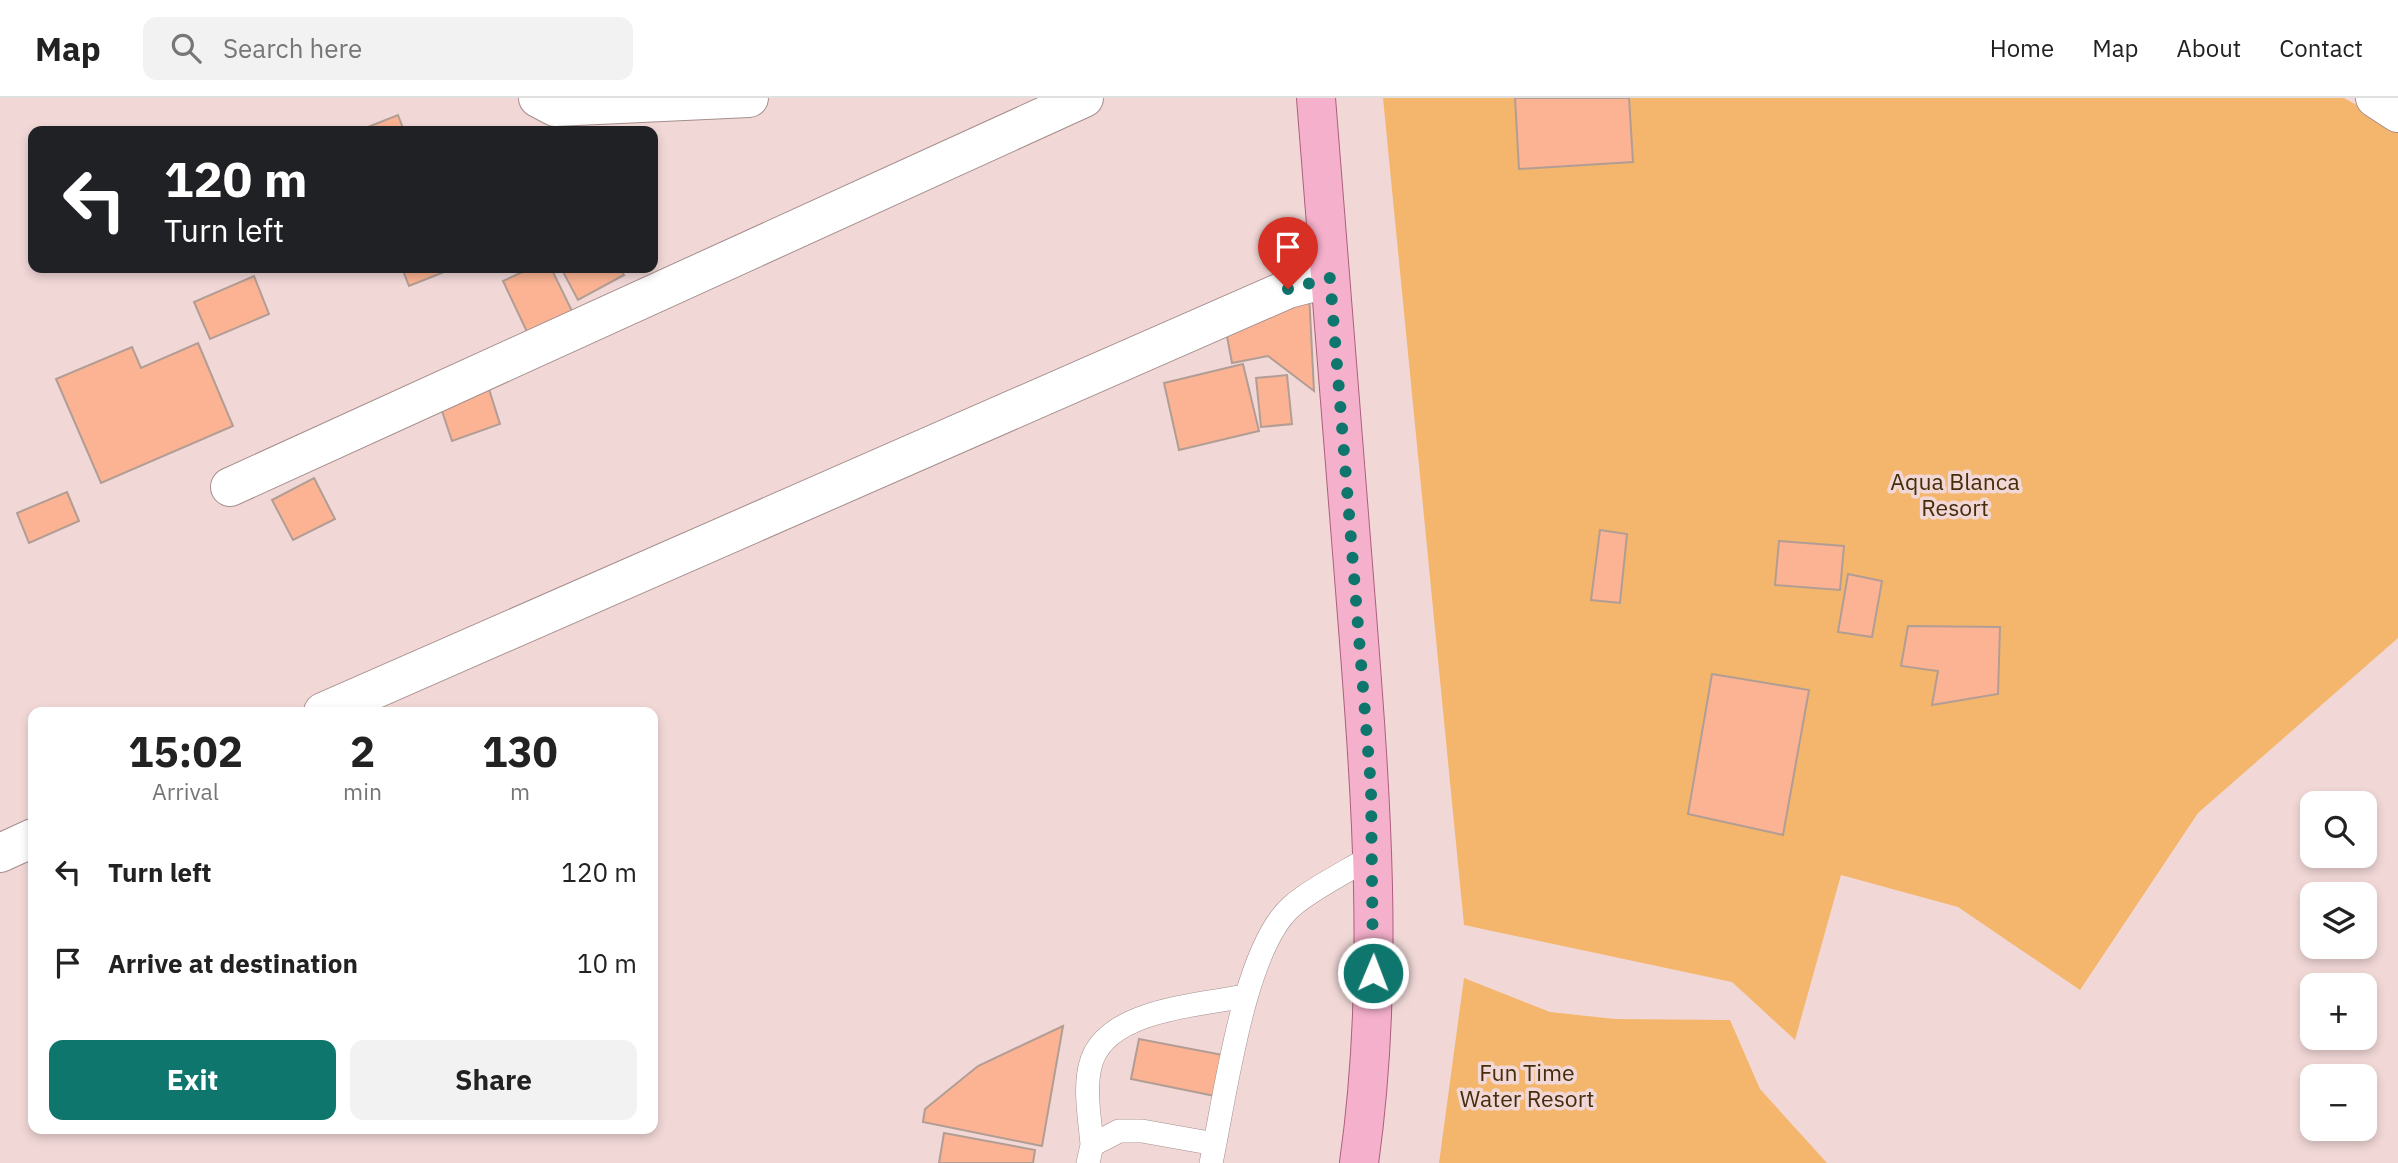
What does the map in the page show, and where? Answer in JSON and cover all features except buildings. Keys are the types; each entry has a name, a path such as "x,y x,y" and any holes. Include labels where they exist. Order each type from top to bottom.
{"main road":[{"path":"1316,98 1371,787 1374,948 1368,1098 1359,1163"}],"street":[{"path":"538,98 555,107 749,98"},
{"path":"230,487 1084,98"},
{"path":"2375,98 2398,113"},
{"path":"335,707 503,636 1288,289 1330,278"},
{"path":"0,853 28,840"}],"lane":[{"path":"1090,1154 1119,1131 1142,1131 1213,1153 1245,996 1271,931 1291,906 1372,856"},
{"path":"1090,1154 1087,1088 1093,1058 1111,1035 1139,1017 1245,996"}],"green space":[{"name":"Aqua Blanca Resort","path":"1383,98 2344,98 2398,128 2398,638 2198,813 2080,990 1958,907 1841,875 1795,1040 1732,982 1464,925"},
{"name":"Fun Time Water Resort","path":"1464,978 1550,1012 1615,1019 1730,1020 1760,1089 1827,1163 1439,1163"}],"route":[{"path":"1288,289 1330,278 1371,787 1373,973"}]}
